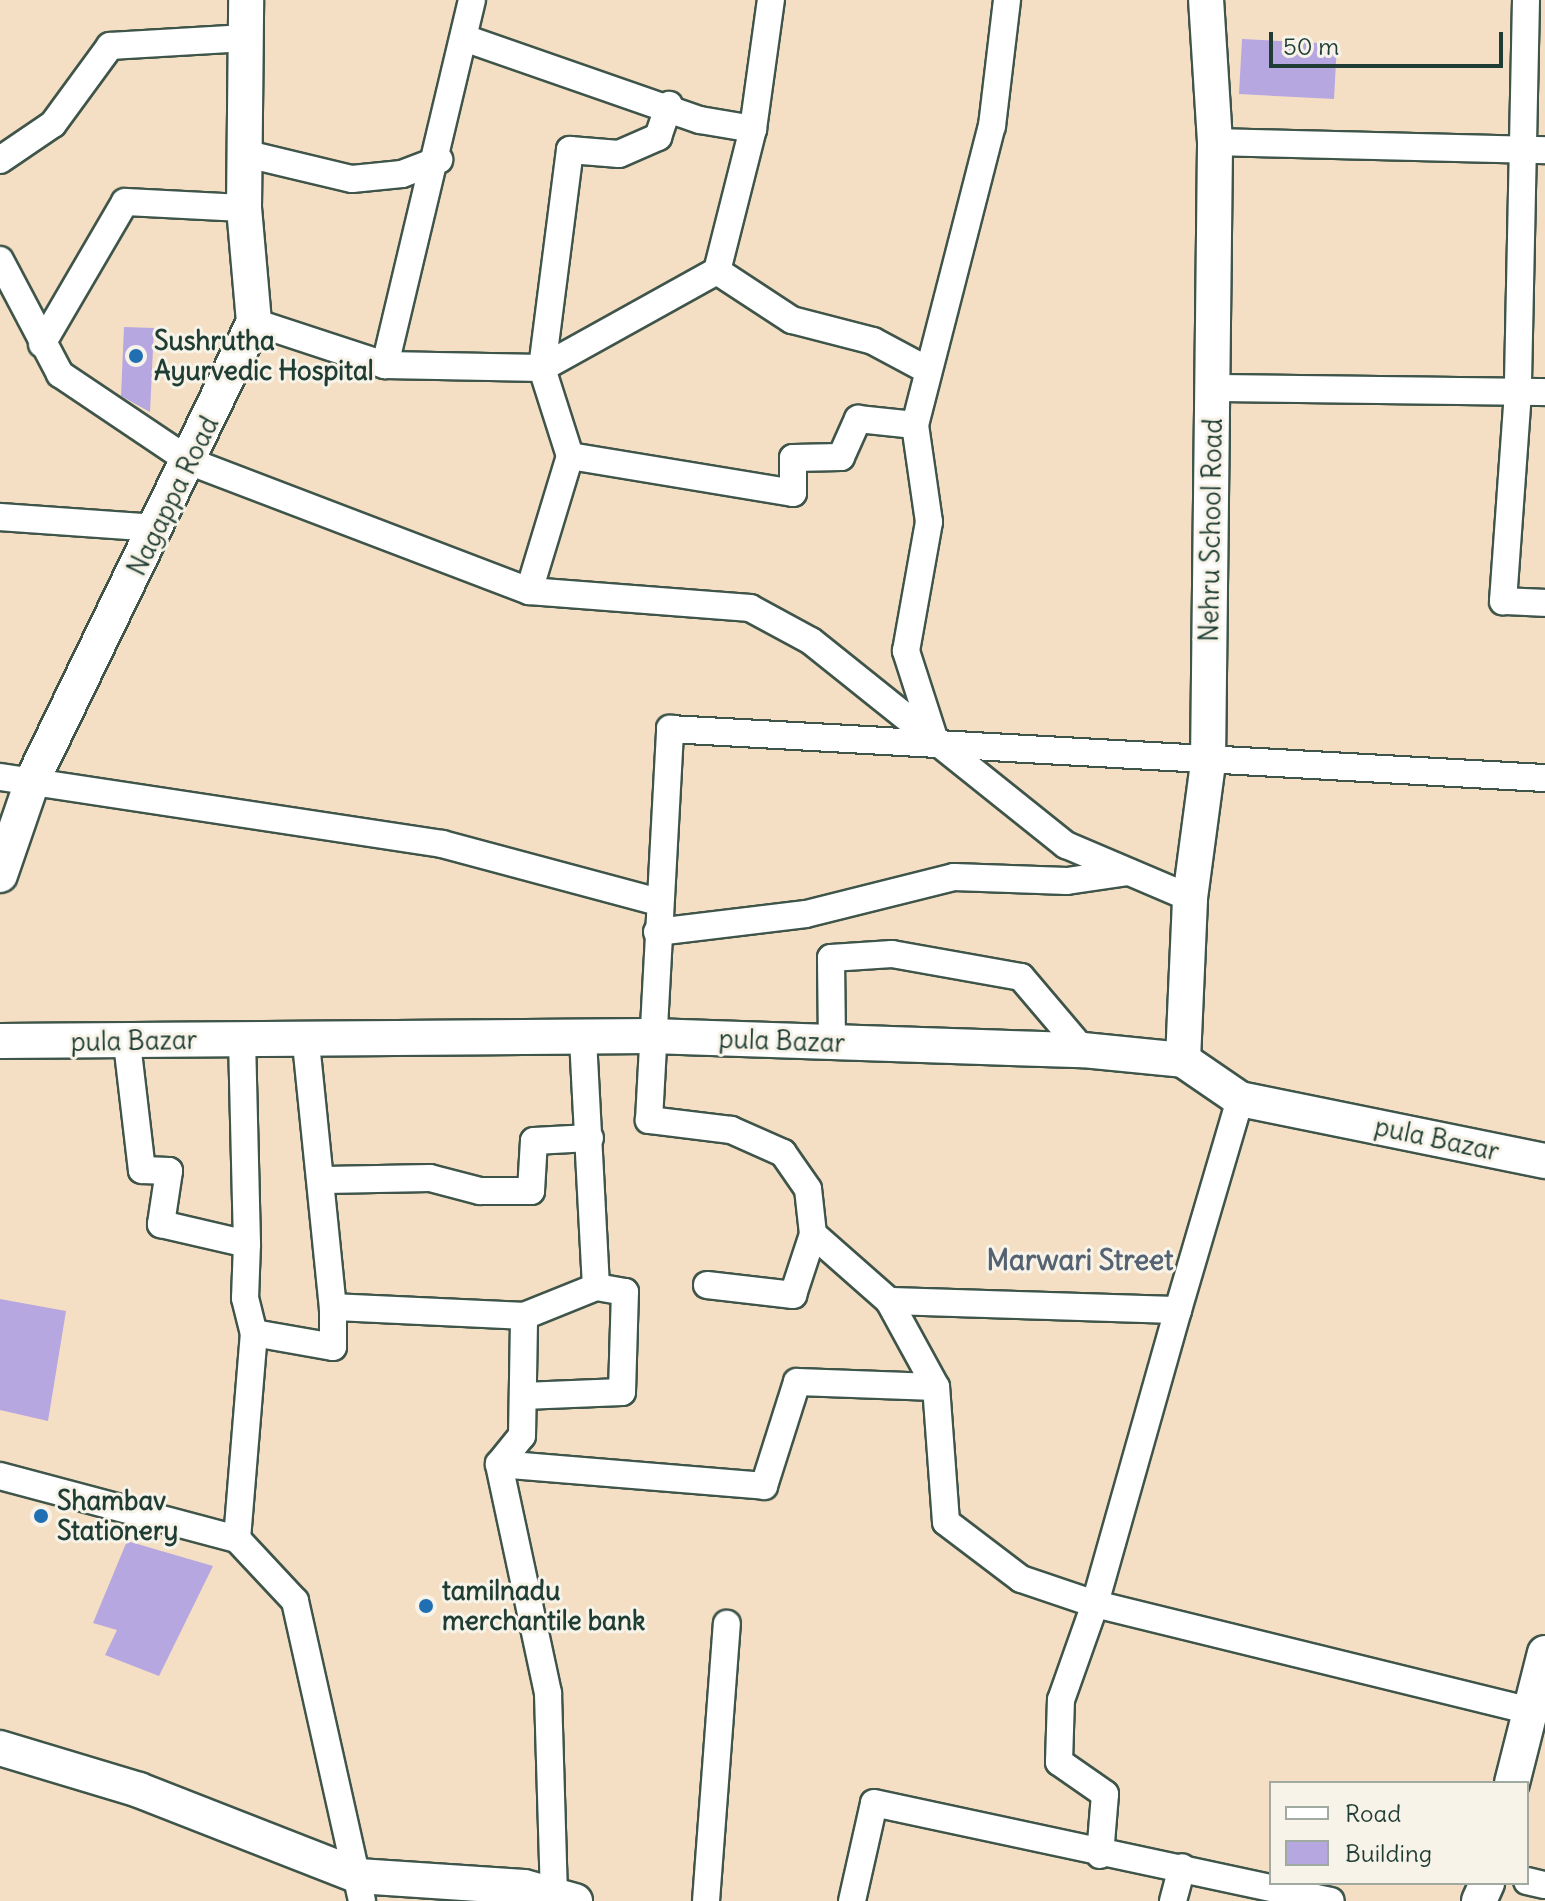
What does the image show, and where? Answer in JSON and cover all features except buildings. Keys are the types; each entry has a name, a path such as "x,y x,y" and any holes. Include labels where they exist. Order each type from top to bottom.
{"street":[{"name":"Nagappa Road","path":"0,875 16,778 158,528 254,322 244,208 247,154 246,0"},
{"path":"385,365 439,160 467,39 472,0"},
{"path":"254,322 385,365 542,368 717,271 753,129 771,0"},
{"path":"936,744 906,651 929,522 915,425 992,126 1007,0"},
{"name":"Nehru School Road","path":"1183,1060 1190,898 1208,763 1215,142 1206,0"},
{"path":"1526,0 1534,152 1503,601 1545,603"},
{"path":"0,160 53,124 110,46 246,38"},
{"path":"467,39 669,105 700,120 753,129"},
{"path":"529,591 570,456 542,368 570,150 619,154 658,137 669,105"},
{"path":"1215,142 1534,152"},
{"path":"247,154 352,179 402,174 439,160"},
{"path":"42,344 125,202 244,208"},
{"path":"0,260 60,374 191,462 529,591 750,608 811,641 1066,845 1190,898"},
{"path":"717,271 792,320 873,341 927,370"},
{"path":"1213,388 1545,392"},
{"path":"570,456 793,493 793,458 841,457 858,419 915,425"},
{"path":"0,517 158,528"},
{"path":"707,1285 793,1295 813,1234 808,1189 783,1153 731,1130 649,1120 651,1036 670,729 1208,763 1545,778"},
{"path":"16,778 442,844 659,902"},
{"path":"657,932 806,914 954,877 1067,881 1128,872"},
{"path":"832,1042 831,958 892,954 1021,977 1083,1050"},
{"name":"pula Bazar","path":"0,1041 127,1043 242,1039 306,1043 583,1040 651,1036 1083,1050 1183,1060 1240,1099 1545,1161"},
{"path":"237,1539 254,1333 245,1298 247,1244 242,1039"},
{"path":"583,1040 596,1287"},
{"path":"127,1043 142,1170 169,1171 161,1224 247,1244"},
{"path":"254,1333 333,1347 325,1180 306,1043"},
{"path":"1100,1855 1105,1794 1059,1762 1061,1700 1095,1604 1240,1099"},
{"path":"325,1180 430,1178 480,1191 531,1191 534,1141 590,1138"},
{"path":"813,1234 889,1301 936,1387 946,1522 1021,1579 1095,1604 1530,1711"},
{"path":"333,1307 524,1316 596,1287 625,1292 622,1392 523,1396"},
{"path":"889,1301 1178,1310"},
{"path":"499,1464 522,1436 524,1316"},
{"path":"499,1464 764,1486 797,1382 936,1387"},
{"path":"0,1748 139,1790 360,1889 564,1898 548,1693 499,1464"},
{"path":"0,1476 237,1539 295,1601 360,1889"},
{"path":"706,1901 727,1624"},
{"path":"1512,1781 1545,1653"},
{"path":"852,1901 874,1803 987,1823 1100,1855 1182,1867 1331,1901"},
{"path":"1173,1901 1182,1867"}],"place":[{"name":"Sushrutha Ayurvedic Hospital","path":"136,356"},
{"name":"Shambav Stationery","path":"41,1516"},
{"name":"tamilnadu merchantile bank","path":"426,1606"}],"district":[{"name":"Marwari Street","path":"1080,1260"}]}
